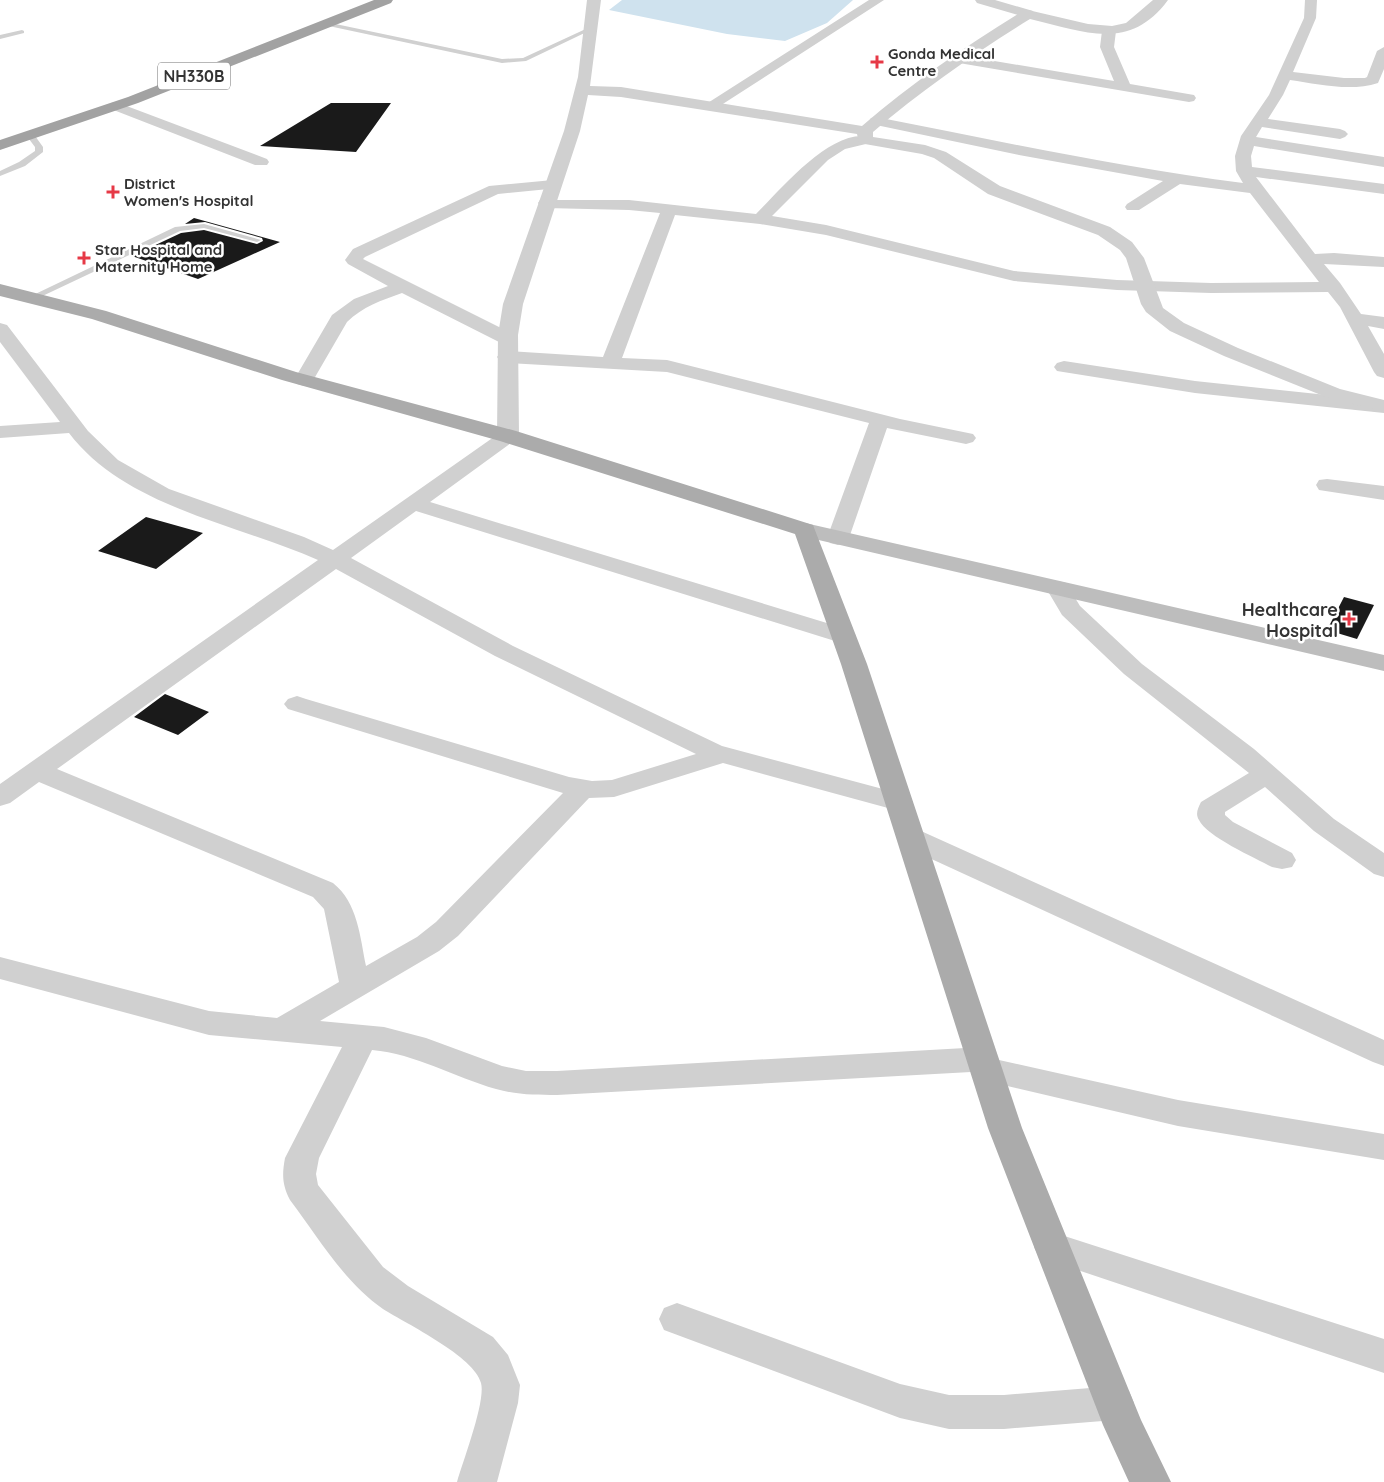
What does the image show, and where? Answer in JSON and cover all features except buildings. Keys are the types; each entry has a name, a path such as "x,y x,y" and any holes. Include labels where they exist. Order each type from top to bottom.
{"highway":[{"name":"NH330B","path":"0,136 216,60 360,0"},
{"name":"NH330B","path":"0,145 116,106 386,0"}],"main road":[{"path":"0,290 100,315 304,380 508,436 805,530 1384,663"},
{"path":"805,530 844,636 1005,1128 1115,1403 1150,1482"}],"street":[{"path":"710,106 878,0"},
{"path":"980,0 1028,14 1119,31 1127,28 1161,0"},
{"path":"1311,0 1310,18 1285,75 1276,95 1248,140 1243,156 1244,171 1255,189 1334,287 1355,318 1384,372"},
{"path":"0,797 333,558 508,436 508,348 513,304 572,131 582,90 597,2"},
{"path":"760,220 823,158 840,146 869,131 894,106 974,47 1028,14"},
{"path":"1109,30 1106,47 1124,87"},
{"path":"1285,75 1364,83 1373,80 1381,70 1384,52"},
{"path":"959,59 1189,98"},
{"path":"582,90 621,92 1176,179 1255,189"},
{"path":"116,106 260,162"},
{"path":"1258,122 1340,134"},
{"path":"869,131 940,155 994,190 1104,231 1126,246 1135,258 1151,304 1156,312 1177,326 1231,352 1333,393 1384,407"},
{"path":"1248,140 1384,162"},
{"path":"1244,171 1384,189"},
{"path":"1133,207 1176,179"},
{"path":"553,185 495,189 359,253 354,257 354,260 404,286 508,348 611,362 667,366 880,420 966,438"},
{"path":"546,203 629,205 760,220 826,230 1014,276 1145,286 1334,287"},
{"path":"611,362 670,210"},
{"path":"1310,259 1334,258 1384,262"},
{"path":"304,380 339,318 345,312 356,305 404,286"},
{"path":"1355,318 1384,323"},
{"path":"0,329 74,426 110,464 161,494 296,542 333,558 504,651 721,755 899,802"},
{"path":"1064,367 1195,387 1384,407"},
{"path":"838,538 880,420"},
{"path":"0,432 74,426"},
{"path":"1327,485 1384,493"},
{"path":"412,503 844,636"},
{"path":"1058,588 1070,610 1133,669 1266,774 1324,825 1384,867"},
{"path":"296,704 592,790 614,788 721,755"},
{"path":"37,770 323,890 334,898 339,908 355,986"},
{"path":"1266,774 1211,808 1211,818 1223,828 1282,860"},
{"path":"281,1030 428,944 447,929 583,788"},
{"path":"911,838 1384,1054"},
{"path":"0,968 209,1023 363,1036 415,1046 498,1077 526,1083 984,1064 1199,1117 1384,1147"},
{"path":"363,1036 302,1158 299,1174 302,1190 370,1278 395,1298 480,1349 495,1367 501,1385 499,1403 477,1482"},
{"path":"1052,1247 1384,1356"},
{"path":"678,1319 900,1401 950,1412 1004,1412 1115,1403"}],"lane":[{"path":"326,24 507,61 524,60 592,28"},
{"path":"0,37 22,32"},
{"path":"0,174 22,164 39,152 39,147 30,135"},
{"path":"31,298 178,229 204,226 257,240"}],"water":[{"path":"622,0 853,0 827,23 785,41 727,34 609,10"}],"place":[{"name":"Gonda Medical Centre","path":"877,62"},
{"name":"District Women's Hospital","path":"113,192"},
{"name":"Star Hospital and Maternity Home","path":"84,258"},
{"name":"Healthcare Hospital","path":"1349,619"}]}
